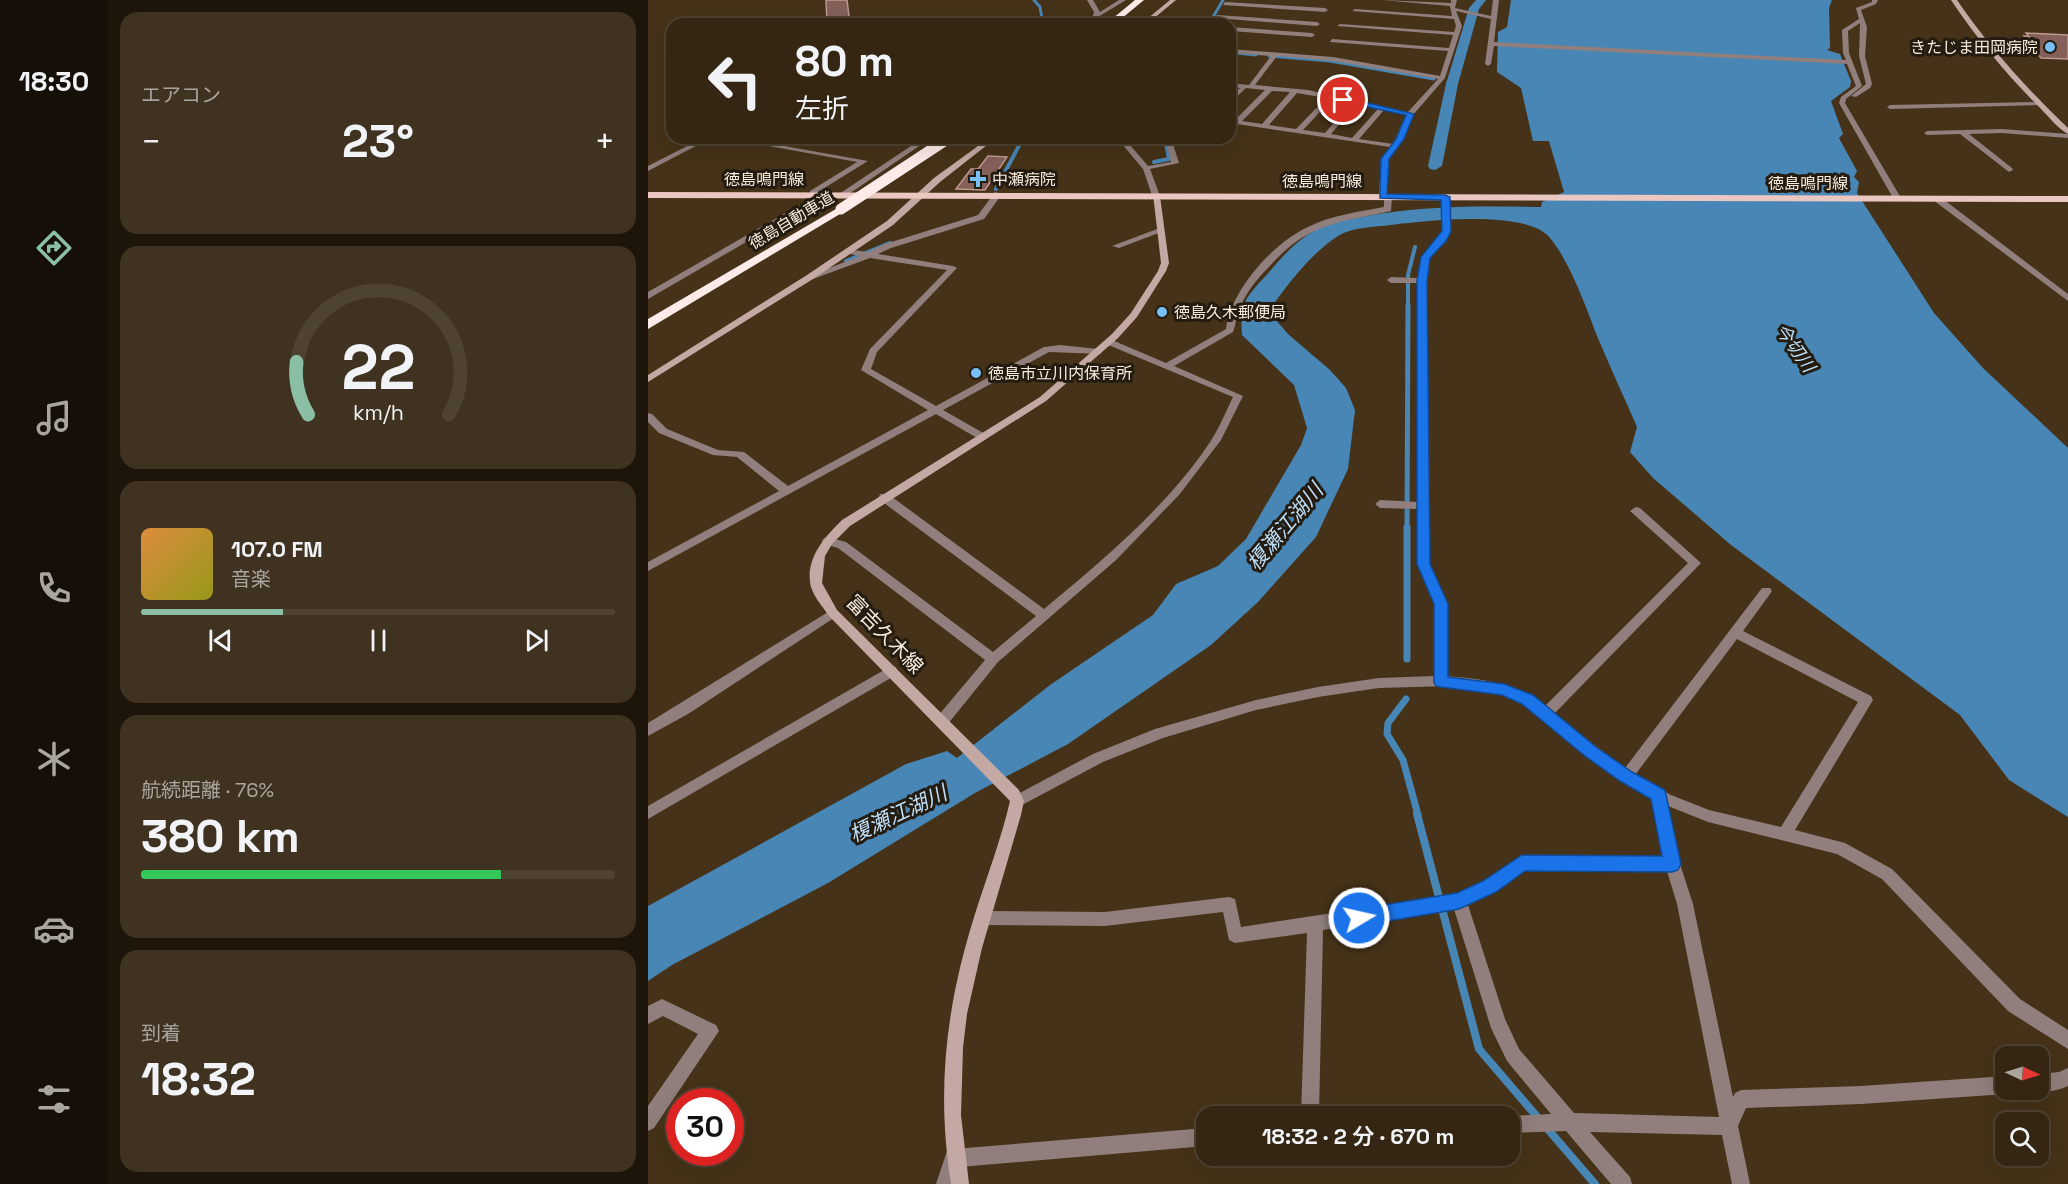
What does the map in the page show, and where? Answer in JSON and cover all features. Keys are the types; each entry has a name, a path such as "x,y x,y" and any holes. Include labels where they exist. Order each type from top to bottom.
{"highway":[{"path":"1118,18 1140,0"},
{"name":"徳島自動車道","path":"648,325 841,209 940,144"}],"main road":[{"name":"徳島鳴門線","path":"648,195 921,194 1385,197 1445,200 1542,198 2068,199"}],"street":[{"path":"1090,0 1097,16 1123,0"},
{"path":"1151,18 1173,0"},
{"path":"1384,0 1452,5 1494,18"},
{"path":"1488,64 1494,45 1496,0"},
{"path":"1842,103 1863,92 1869,84 1862,56 1864,27 1858,9 1874,3 1875,0"},
{"path":"1954,0 2002,64 2068,134"},
{"path":"1231,18 1217,17 1226,2 1325,10"},
{"path":"1167,366 1230,330 1234,309 1249,284 1272,258 1309,228 1348,216 1388,209 1383,165 1400,139 1410,114 1442,78 1459,26 1452,5"},
{"path":"1355,11 1456,18"},
{"path":"1361,64 1392,14"},
{"path":"1236,18 1317,24"},
{"path":"1861,20 1845,30 1848,62 1859,86 1843,98 1842,103 1894,199"},
{"path":"1340,26 1457,34"},
{"path":"1236,29 1312,35"},
{"path":"1332,42 1451,50"},
{"path":"1494,45 1848,62"},
{"path":"1236,52 1333,59 1442,78"},
{"path":"1236,96 1248,87 1275,56"},
{"path":"1236,86 1295,91 1410,114"},
{"path":"1236,119 1270,88"},
{"path":"1264,126 1295,91"},
{"path":"1298,131 1330,97"},
{"path":"1326,136 1355,102"},
{"path":"1890,107 2038,104"},
{"path":"1354,140 1382,108"},
{"path":"1236,121 1394,146"},
{"path":"1928,133 2002,131 2068,134"},
{"path":"1962,132 2009,170"},
{"path":"648,169 696,144"},
{"path":"759,144 864,161 812,194"},
{"path":"843,194 919,144"},
{"path":"810,277 860,253 921,194 985,144"},
{"path":"1125,144 1146,168 1156,196"},
{"path":"1146,168 1174,163 1169,144"},
{"path":"648,296 825,194"},
{"path":"648,379 810,277 860,253 981,217 998,195"},
{"name":"富吉久木線","path":"1017,801 1007,787 832,613 816,583 819,556 828,541 846,523 1042,399 1109,342 1134,315 1162,272 1165,263 1156,196"},
{"path":"1936,198 2068,298"},
{"path":"1441,682 1441,604 1424,564 1419,506 1418,281 1425,257 1443,239 1447,223 1445,200"},
{"path":"1116,246 1160,231"},
{"path":"860,253 953,268 873,351 866,370 981,436"},
{"path":"1391,280 1418,281"},
{"path":"942,721 993,659 1088,580 1169,499 1213,444 1238,396 1109,342"},
{"path":"648,567 1047,350 1060,348 1098,352"},
{"path":"648,416 663,430 695,444 717,453 740,454 787,492"},
{"path":"884,497 1044,616"},
{"path":"1386,505 1419,506"},
{"path":"1545,714 1695,563 1636,511"},
{"path":"828,541 842,545 993,659"},
{"path":"1626,777 1766,591"},
{"path":"648,730 683,710 832,613"},
{"path":"1735,632 1866,700 1784,835"},
{"path":"648,813 891,671"},
{"path":"960,1184 954,1158 950,1108 954,1035 982,918 1017,801 1098,758 1160,733 1256,705 1318,692 1379,683 1441,682 1504,690 1528,700 1591,752 1626,777 1659,795 1708,816 1840,848 1887,874 2014,1005 2068,1040"},
{"path":"1659,795 1672,864 1685,904 1741,1184"},
{"path":"982,918 1105,919 1229,904 1235,935 1455,902 1490,887 1522,863 1672,864"},
{"path":"1455,902 1497,1022 1513,1055 1563,1122 1623,1184"},
{"path":"1310,1106 1315,924"},
{"path":"648,1016 662,1007 710,1031 648,1122"},
{"path":"2049,1082 2068,1077"},
{"path":"1729,1126 1740,1099 1862,1095 1995,1086"},
{"path":"1520,1123 1729,1126"},
{"path":"954,1158 1196,1138"},
{"path":"945,1184 954,1158"}],"water":[{"path":"1511,0 1832,0 1829,8 1830,48 1827,50 1840,54 1851,81 1850,87 1831,101 1843,134 1839,138 1857,171 1854,177 1859,182 1857,193 1934,313 1983,368 2068,448 2068,817 2009,780 1960,715 1731,545 1653,478 1630,452 1637,427 1577,285 1550,238 1538,229 1499,220 1427,221 1371,227 1344,233 1319,250 1273,305 1272,312 1275,319 1346,388 1355,410 1348,469 1316,537 1258,602 1211,645 1068,744 975,793 828,883 672,965 648,981 648,906 906,764 947,751 957,758 1050,685 1153,615 1176,584 1218,566 1246,539 1301,445 1307,428 1294,385 1242,335 1241,323 1247,299 1295,245 1310,233 1342,221 1426,209 1541,207 1542,202 1564,192 1549,141 1533,141 1521,88 1497,72 1498,32 1507,27"}],"building":[{"path":"826,0 847,0 849,18 827,18"},
{"name":"きたじま田岡病院","path":"2026,33 2068,35 2068,59 2041,58 2024,36 2029,37"},
{"name":"中瀬病院","path":"988,156 1007,157 985,190 956,189 971,169 978,169"}],"waterway":[{"path":"1034,0 1040,7 1042,18"},
{"path":"1212,18 1223,0"},
{"path":"1435,166 1452,84 1474,8 1481,0"},
{"path":"1236,53 1256,55"},
{"path":"1269,56 1330,61 1434,79"},
{"path":"1448,82 1452,84"},
{"path":"996,189 1020,144"},
{"path":"1154,162 1169,159 1166,144"},
{"path":"846,261 890,243"},
{"path":"1408,305 1408,275 1415,247"},
{"path":"1407,529 1408,305"},
{"path":"1407,529 1407,659"},
{"path":"1406,699 1388,723 1387,734 1403,760 1418,815"},
{"path":"1417,814 1479,1049 1539,1119"},
{"path":"1546,1127 1595,1184"}],"place":[{"name":"きたじま田岡病院","path":"2050,47"},
{"name":"中瀬病院","path":"978,179"},
{"name":"徳島久木郵便局","path":"1162,312"},
{"name":"徳島市立川内保育所","path":"976,373"}],"route":[{"path":"1343,100 1410,114 1400,139 1383,165 1383,197 1445,197 1447,231 1443,239 1425,257 1422,281 1424,564 1441,604 1441,682 1449,681 1504,690 1528,700 1591,752 1626,777 1659,795 1672,864 1522,863 1490,887 1459,901 1359,918"}],"water label":[{"name":"今切川","path":"1795,348"},
{"name":"榎瀬江湖川","path":"1285,527"},
{"name":"榎瀬江湖川","path":"898,814"}]}
